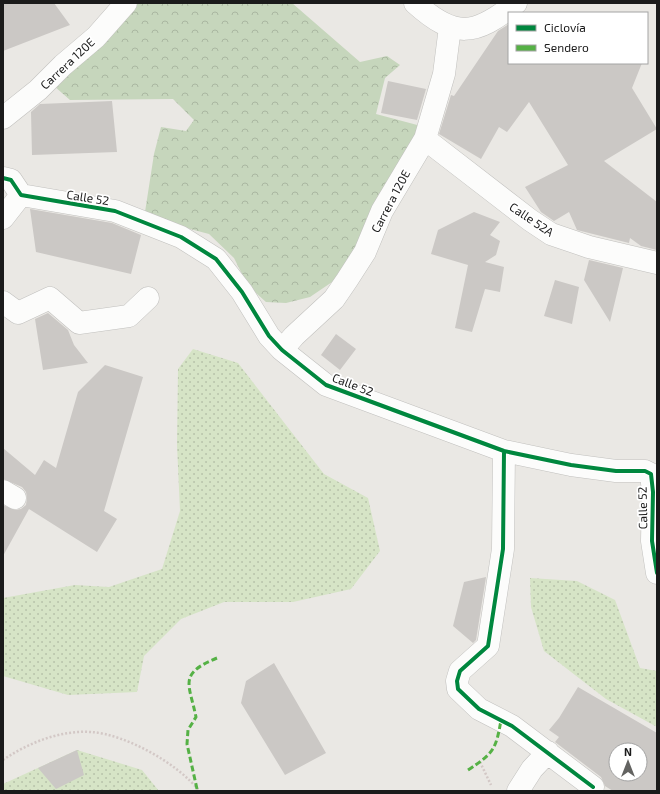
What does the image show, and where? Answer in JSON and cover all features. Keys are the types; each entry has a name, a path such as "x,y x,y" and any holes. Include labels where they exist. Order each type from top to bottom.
{"street":[{"name":"Carrera 120E","path":"3,118 38,90 96,37 126,3"},
{"path":"415,3 440,23 465,30 480,27 516,3"},
{"name":"Carrera 120E","path":"282,350 294,336 334,299 366,252 382,211 425,139 444,74 450,27"},
{"name":"Calle 52A","path":"425,139 530,220 551,234 589,247 657,263"},
{"path":"3,178 11,180 21,195 3,218"},
{"name":"Calle 52","path":"21,195 115,211 181,237 216,259 242,292 269,336 282,350 326,385 504,451 571,465 616,471 645,470 651,474 653,492 652,541 657,566"},
{"path":"3,302 18,313 50,298 80,323 129,316 148,298"},
{"path":"504,451 503,550 488,646 460,671 457,681 458,689 479,710 512,726 593,787"},
{"path":"518,791 532,769 548,752"}],"path":[{"path":"3,760 17,750 56,735 92,732 120,739 158,757 175,768 199,791"},
{"path":"480,762 493,791"}],"green space":[{"path":"138,3 292,3 360,62 387,56 400,65 385,78 376,114 421,126 366,235 335,280 310,297 286,303 266,302 248,286 234,258 209,234 175,225 145,212 154,154 161,127 186,131 194,120 173,99 70,100 54,86 118,27"},
{"path":"193,349 238,363 324,474 368,498 380,551 351,589 293,602 224,602 181,619 144,656 137,692 68,695 3,676 3,598 75,585 109,587 162,569 180,511 177,445 178,369"},
{"path":"530,578 577,581 615,600 640,668 657,671 657,727 606,699 544,651 531,607"},
{"path":"77,750 142,770 159,791 3,791 3,784"}],"building":[{"path":"3,3 54,3 70,25 3,51"},
{"path":"508,25 508,64 642,64 632,88 657,129 604,161 657,202 657,250 641,246 630,238 629,243 577,230 569,212 554,221 541,212 525,187 568,165 529,102 507,132 499,127 481,159 439,134 451,95 454,96 498,31"},
{"path":"388,81 426,89 417,120 381,113"},
{"path":"112,101 117,152 32,155 31,112 40,104"},
{"path":"30,209 112,223 141,235 131,274 36,252"},
{"path":"474,212 500,222 490,235 500,241 496,255 485,262 504,267 500,292 485,289 472,332 455,328 468,265 431,254 438,230"},
{"path":"589,260 623,268 610,322 584,280"},
{"path":"555,280 579,287 572,324 544,316"},
{"path":"48,313 68,330 74,345 88,363 43,370 35,319"},
{"path":"336,334 356,349 340,370 321,355"},
{"path":"105,365 143,377 104,511 117,519 97,552 29,509 3,556 3,505 15,510 21,509 26,505 27,498 26,492 22,487 3,479 3,448 35,475 44,460 56,468 78,392"},
{"path":"486,577 476,640 473,643 453,626 464,582"},
{"path":"274,663 326,753 285,775 241,703 246,681"},
{"path":"578,687 657,733 657,791 613,791 605,786 601,777 555,742 559,737 549,730 559,718"},
{"path":"77,750 84,775 56,789 38,768"}],"marked path":[{"path":"197,789 187,744 188,730 196,717 189,688 189,681 191,675 196,669 217,658"},
{"path":"468,770 492,750 497,738 501,720"}],"cycle path":[{"path":"3,178 11,180 21,195 115,211 181,237 216,259 242,292 269,336 282,350 326,385 504,451 571,465 616,471 645,471 651,474 653,492 652,541 657,573"},
{"path":"504,451 503,549 488,646 460,671 457,681 458,689 479,709 512,726 593,787"}]}
